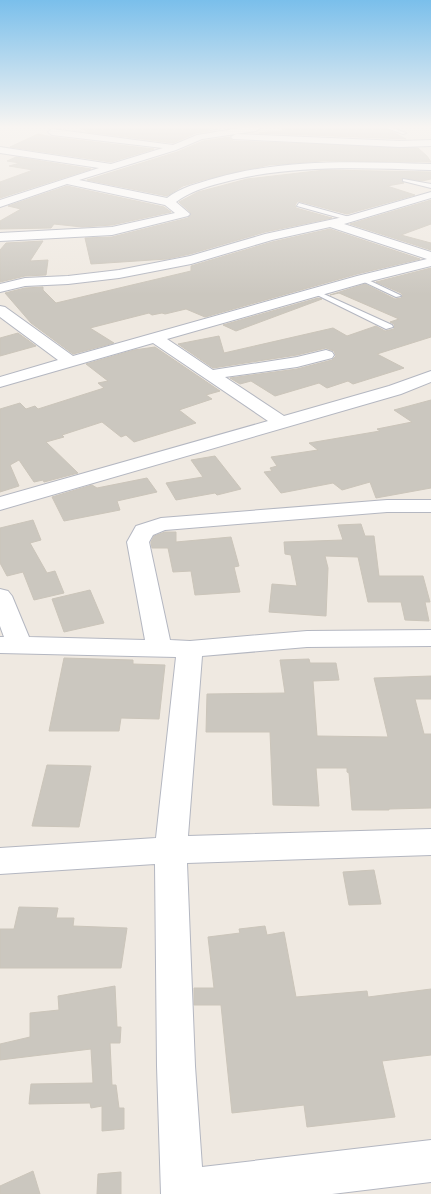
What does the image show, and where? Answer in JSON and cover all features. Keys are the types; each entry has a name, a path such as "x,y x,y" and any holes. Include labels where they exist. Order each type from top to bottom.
{"street":[{"path":"0,204 58,184"},
{"path":"0,237 112,231 184,214 170,202 79,184"},
{"path":"170,202 179,194 207,184"},
{"path":"0,288 25,282 68,280 119,274 191,260 269,237 332,224 431,196"},
{"path":"332,224 431,256"},
{"path":"0,382 315,292 431,262"},
{"path":"0,310 69,362"},
{"path":"155,338 281,422"},
{"path":"211,375 297,362 326,355"},
{"path":"0,504 395,390 431,376"},
{"path":"431,506 387,506 161,524 144,531 138,542 175,648 171,850 176,1066 182,1192 431,1161"},
{"path":"0,596 10,645 175,648 307,639 431,638"},
{"path":"0,861 171,850 431,842"}],"lane":[{"path":"299,205 351,219"},
{"path":"362,279 398,296"},
{"path":"315,292 388,326"}],"building":[{"path":"0,184 45,184 0,198"},
{"path":"106,184 191,184 167,196"},
{"path":"229,184 400,184 387,186 415,195 347,214 298,201 295,205 296,208 332,218 265,232 167,259 91,264 85,238 112,237 188,218 191,213 179,202 198,192"},
{"path":"67,186 164,207 171,212 112,225 82,227 54,224 51,228 0,229 0,221 21,209 8,206"},
{"path":"431,200 431,224 401,235 431,243 431,250 350,224"},
{"path":"330,229 420,259 357,274 205,317 186,309 165,314 152,315 149,313 90,328 114,343 73,354 31,323 5,293 25,288 43,287 43,290 56,303 191,271 191,266 272,242"},
{"path":"43,241 30,261 48,260 46,275 25,276 0,282 0,250 6,243"},
{"path":"431,268 431,337 377,354 404,368 353,384 348,381 327,388 319,383 275,396 251,381 240,384 230,378 297,369 332,360 336,356 334,351 326,348 297,355 213,368 178,344 219,336 224,353 333,328 347,336 376,326 385,331 394,329 394,324 390,322 399,319 339,293 330,295 365,284 395,299 401,298 403,296 401,293 376,282"},
{"path":"318,298 322,299 236,331 223,325"},
{"path":"18,333 36,346 0,356 0,338"},
{"path":"155,347 220,391 206,395 212,399 179,410 196,423 134,442 126,435 121,437 102,422 62,435 64,437 46,442 78,473 44,482 43,480 34,482 19,460 10,465 19,486 0,492 0,409 20,403 26,409 35,406 38,409 104,388 98,383 108,381 86,364 134,350"},
{"path":"431,400 431,488 376,498 370,482 342,490 333,483 281,493 264,472 272,471 270,468 277,466 271,457 318,450 309,443 380,431 377,429 412,422 394,410"},
{"path":"215,456 241,489 217,495 215,493 176,500 166,483 203,477 191,460"},
{"path":"147,478 157,492 117,501 120,510 64,521 52,497 92,485 97,488"},
{"path":"33,520 41,540 30,543 47,573 55,571 64,593 34,600 23,572 7,576 0,563 0,528"},
{"path":"361,524 365,536 374,536 379,576 423,576 430,602 425,602 429,621 405,620 401,602 368,602 358,557 325,556 328,568 326,616 269,612 272,584 297,586 291,555 285,554 284,542 343,540 338,525"},
{"path":"165,532 176,532 176,542 231,537 239,566 234,567 240,592 195,595 191,571 173,572 168,548 152,548 151,542 154,536"},
{"path":"90,590 104,623 64,632 52,599"},
{"path":"64,658 133,660 133,664 165,665 159,719 121,718 119,731 49,731"},
{"path":"309,659 310,663 336,663 339,680 313,681 317,736 388,737 374,678 431,676 431,699 415,699 424,734 431,734 431,808 352,810 347,768 316,768 319,806 273,805 270,732 206,732 207,694 285,693 280,660"},
{"path":"47,765 91,766 79,827 32,826"},
{"path":"374,870 381,904 349,905 343,872"},
{"path":"19,907 58,908 56,918 74,918 73,926 127,928 121,968 0,968 0,929 14,929"},
{"path":"265,926 267,935 284,932 296,997 367,991 368,997 431,989 431,1055 382,1061 395,1117 307,1127 304,1105 232,1113 221,1005 194,1005 194,988 214,988 208,937 240,933 239,929"},
{"path":"115,986 117,1027 121,1027 120,1043 110,1043 112,1085 116,1085 119,1108 124,1108 124,1129 102,1131 102,1106 91,1108 90,1103 29,1104 31,1084 93,1083 91,1049 0,1060 0,1044 30,1037 30,1013 59,1010 58,996"},
{"path":"33,1171 40,1194 0,1194 0,1186"},
{"path":"121,1172 121,1194 97,1194 98,1174"}]}
